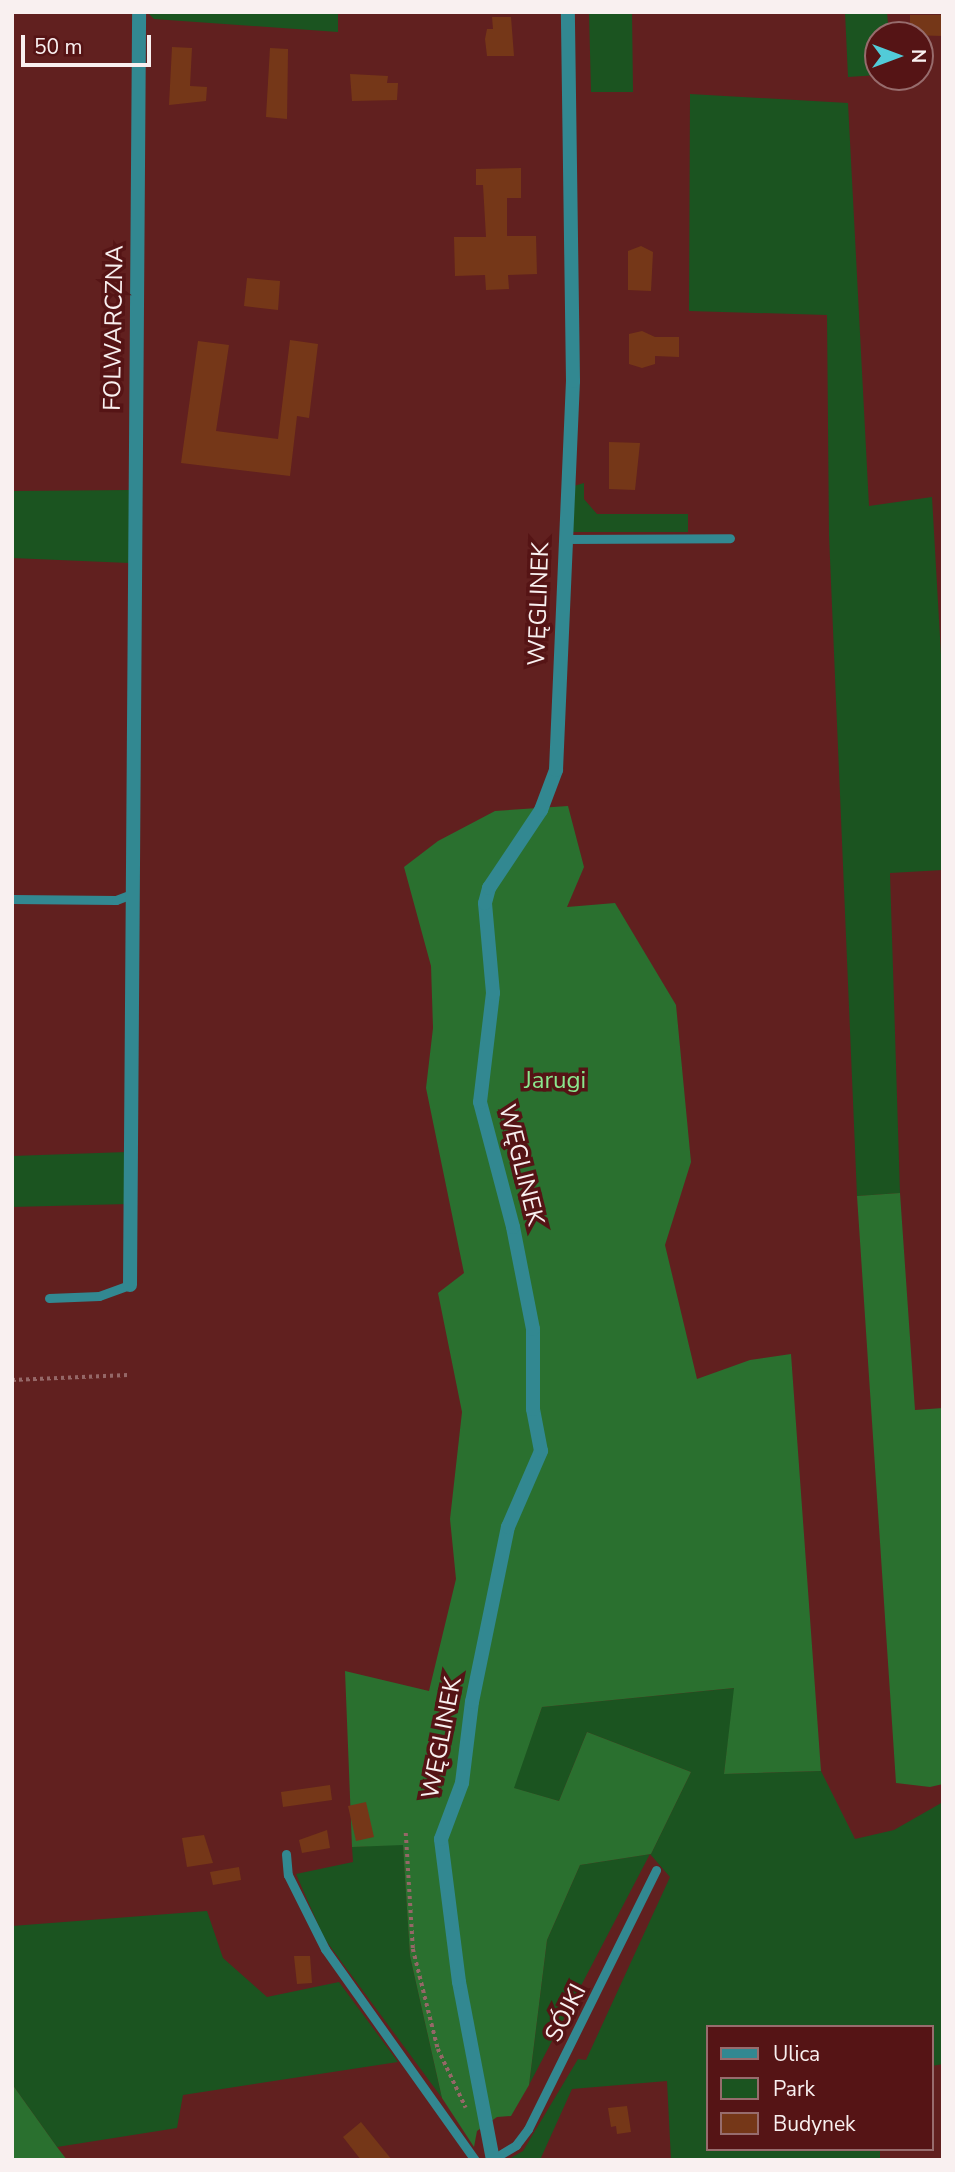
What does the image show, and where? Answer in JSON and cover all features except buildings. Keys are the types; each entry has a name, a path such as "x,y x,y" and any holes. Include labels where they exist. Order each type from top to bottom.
{"street":[{"name":"FOLWARCZNA","path":"130,1285 139,12"},
{"name":"WĘGLINEK","path":"493,2160 459,1982 441,1839 462,1783 472,1702 508,1527 541,1451 533,1409 533,1329 513,1227 480,1102 493,993 485,903 489,888 541,810 556,770 573,381 568,12"}],"lane":[{"path":"564,539 730,538"},
{"path":"12,899 116,900 134,893"},
{"path":"49,1298 99,1296 130,1285"},
{"path":"286,1854 288,1875 325,1949 475,2160"},
{"name":"SÓJKI","path":"493,2160 516,2145 528,2129 656,1870"}],"path":[{"path":"12,1380 128,1375"},
{"path":"406,1833 413,1949 430,2024 448,2076 488,2134"}],"green space":[{"path":"147,12 338,12 338,32 154,19"},
{"path":"589,12 632,12 633,92 591,92"},
{"path":"845,12 887,12 888,21 864,21 864,76 848,77"},
{"path":"690,94 848,103 869,506 932,497 943,690 943,870 890,873 900,1193 857,1196 829,535 827,315 689,311"},
{"path":"584,483 584,499 597,514 688,514 688,532 572,532 574,486"},
{"path":"132,490 129,563 12,558 12,491"},
{"name":"Jarugi","path":"568,806 584,867 567,907 615,903 676,1005 691,1162 665,1245 697,1379 750,1360 791,1354 821,1771 724,1774 734,1688 542,1707 514,1788 559,1801 587,1732 691,1772 651,1854 580,1865 547,1940 529,2085 511,2116 497,2117 477,2131 474,2147 442,2098 410,1956 403,1845 352,1847 345,1671 429,1691 456,1579 450,1519 462,1412 438,1293 464,1273 426,1088 433,1028 431,966 404,867 438,841 495,811"},
{"path":"127,1152 128,1204 12,1207 12,1156"},
{"path":"900,1193 915,1410 943,1408 943,1784 930,1787 896,1783 857,1196"},
{"path":"735,1688 724,1774 821,1771 855,1839 894,1830 943,1802 943,2064 934,2066 934,2025 706,2025 706,2151 880,2151 880,2160 671,2160 667,2081 572,2089 540,2160 507,2160 523,2151 578,2059 586,2060 670,1877 650,1854 691,1772 587,1732 559,1801 513,1788 542,1707"},
{"path":"403,1844 410,1956 442,2098 324,1938 296,1874 353,1862 352,1847"},
{"path":"650,1854 529,2085 547,1940 580,1865"},
{"path":"207,1911 223,1958 267,1997 339,1982 398,2062 183,2095 177,2128 57,2147 12,2084 12,1926"},
{"path":"12,2084 57,2147 67,2160 12,2160"}]}
